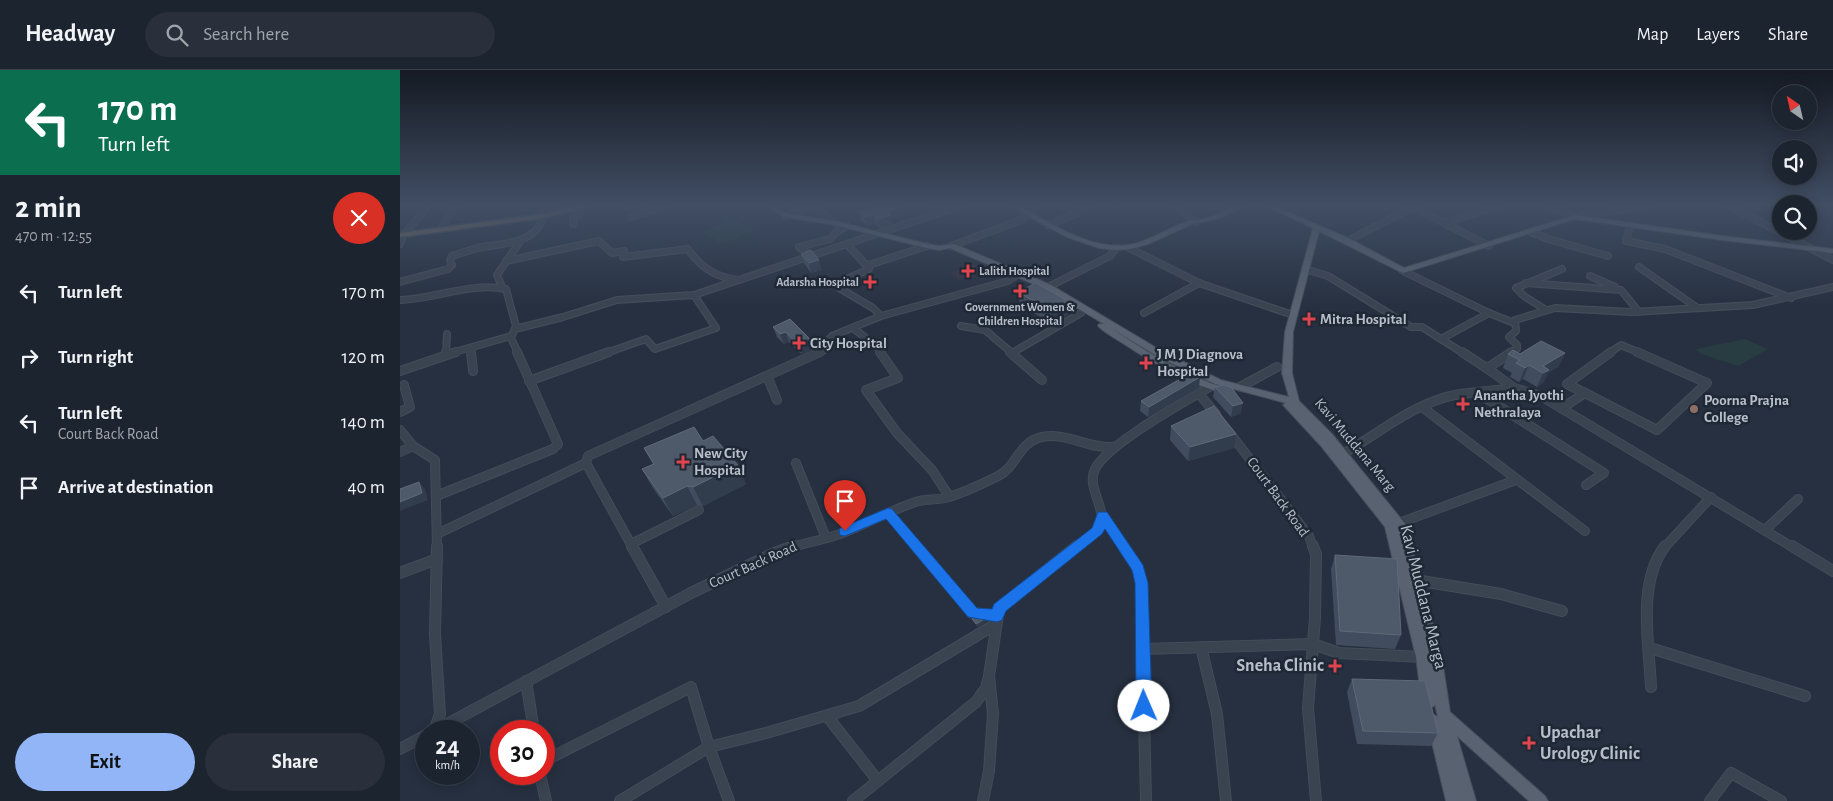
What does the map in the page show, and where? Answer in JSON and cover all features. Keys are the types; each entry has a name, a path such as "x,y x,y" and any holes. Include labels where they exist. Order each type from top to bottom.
{"main road":[{"name":"Kavi Muddana Marg","path":"898,239 939,248 1014,277 1082,313 1154,359 1214,385 1292,403"},
{"path":"1082,239 1116,248 1129,248 1152,239"},
{"path":"1292,403 1287,373 1289,332 1314,239"},
{"path":"1343,239 1403,271 1510,239"},
{"path":"1740,239 1833,251"},
{"name":"Kavi Muddana Marg","path":"939,248 950,246 1048,287 1214,385 1240,387 1292,403 1343,454 1399,523 1435,659 1445,717 1468,801"},
{"name":"Kavi Muddana Marga","path":"1292,403 1390,526 1422,657 1428,702 1454,801"},
{"path":"1428,702 1540,801"}],"street":[{"path":"810,255 799,247 830,239"},
{"path":"515,329 563,317 617,300 694,296 748,279 810,255 864,239"},
{"path":"950,246 969,239"},
{"path":"1476,239 1489,246"},
{"path":"1547,239 1608,256"},
{"path":"1626,239 1632,243 1665,249 1791,298"},
{"path":"1793,239 1833,260"},
{"path":"400,371 511,336 515,329 507,292 502,287 497,275 521,240"},
{"path":"400,282 448,269 452,264 450,260 452,256 472,249 521,240"},
{"path":"506,261 599,241 612,253 624,251 623,258 688,249 693,257 715,275 736,280 748,279"},
{"path":"848,245 865,264 869,265 927,246"},
{"path":"1048,287 1110,256 1116,248"},
{"path":"1129,248 1200,283 1293,315"},
{"path":"869,265 869,269 847,279 839,288 873,308 881,316"},
{"path":"1639,267 1696,307"},
{"path":"1305,269 1328,276 1412,327 1422,327 1514,388 1541,396 1562,408 1833,571"},
{"path":"1546,310 1516,288 1562,269"},
{"path":"1403,271 1489,313 1514,323"},
{"path":"1590,276 1621,290 1639,312"},
{"path":"666,607 586,463 588,456 825,350 827,341 832,336 881,316 1008,281 1014,277"},
{"path":"1144,313 1200,283"},
{"path":"1526,284 1621,290"},
{"path":"400,301 475,289 502,287"},
{"path":"1514,323 1518,319 1546,310 1560,308 1639,312 1753,305 1791,298 1833,287"},
{"path":"529,381 646,339 655,349 716,328 694,296"},
{"path":"1012,353 1082,313"},
{"path":"1441,339 1489,313"},
{"path":"1491,372 1489,367 1517,349 1517,345 1509,337 1516,331 1514,323"},
{"path":"961,326 985,330 1030,367 1042,380"},
{"path":"852,328 876,346 898,378 866,390 898,432 932,470 949,496"},
{"path":"446,355 447,334"},
{"path":"436,496 558,444 511,336"},
{"path":"1621,345 1707,383 1657,430 1585,393 1567,384 1621,345"},
{"path":"471,348 473,371"},
{"path":"1240,387 1277,368"},
{"path":"767,376 777,400"},
{"path":"400,412 410,407 404,385"},
{"path":"1146,801 1141,583 1138,569 1102,515 1092,485 1096,468 1113,447 1214,385"},
{"path":"1343,454 1399,420 1439,399 1514,388"},
{"path":"1478,393 1604,473 1586,485"},
{"path":"1562,408 1585,393"},
{"path":"1200,395 1219,418"},
{"path":"1422,407 1585,531"},
{"name":"Court Back Road","path":"1225,425 1308,536 1316,554 1313,644 1308,708 1316,801"},
{"path":"400,430 413,446 435,460 437,534 435,634 440,714 438,720"},
{"name":"Court Back Road","path":"455,720 691,593 772,554 809,541 826,538 920,501 949,496 1000,475 1010,467 1019,450 1042,436 1058,437 1102,448 1113,447"},
{"path":"400,452 413,446"},
{"path":"437,534 586,463"},
{"path":"796,463 826,538"},
{"path":"1399,523 1516,480"},
{"path":"1651,687 1648,586 1651,569 1661,552 1711,497"},
{"path":"1765,530 1798,499"},
{"path":"631,544 699,510"},
{"path":"888,513 973,613 996,620"},
{"path":"853,801 976,702 986,688 989,676 999,608 1098,530 1102,515"},
{"path":"400,573 437,558"},
{"path":"1415,580 1501,594 1562,611"},
{"path":"620,801 709,747 859,706 996,620"},
{"path":"1144,649 1313,644 1339,652 1422,657"},
{"path":"1201,647 1217,714 1226,801"},
{"path":"1650,648 1805,696"},
{"path":"983,801 989,771 993,714 989,676"},
{"path":"526,682 532,720"},
{"path":"555,755 690,687 709,747 730,801"},
{"path":"827,716 878,781"},
{"path":"400,749 415,741"},
{"path":"1710,801 1731,774 1782,801"},
{"path":"542,785 546,801"}],"shaded area":[{"name":"Lalith Hospital","path":"972,264 985,270 959,280 950,273"}],"green space":[{"path":"714,239 734,239 722,244"},
{"path":"1745,339 1768,349 1738,366 1701,354 1696,349"}],"building":[{"path":"811,250 819,260 809,263 801,254"},
{"path":"1036,283 1068,301 1051,311 1018,292"},
{"path":"790,319 810,339 797,344 786,332 780,334 773,327"},
{"path":"1541,341 1565,353 1543,366 1549,370 1543,373 1529,365 1525,368 1516,363 1520,360 1508,354 1513,350 1520,354"},
{"path":"1191,373 1200,377 1149,407 1141,401"},
{"path":"1224,385 1231,387 1243,403 1233,406 1215,387"},
{"path":"1214,406 1236,434 1190,447 1171,426"},
{"path":"694,427 703,441 713,436 738,465 693,487 687,486 663,498 642,469 654,464 644,448"},
{"path":"419,482 422,493 400,502 400,489"},
{"path":"1335,555 1397,559 1401,635 1340,631"},
{"path":"975,617 986,618 976,624 972,619"},
{"path":"1352,679 1425,681 1438,733 1363,731"}],"place":[{"name":"Lalith Hospital","path":"968,271"},
{"name":"Adarsha Hospital","path":"870,282"},
{"name":"Government Women & Children Hospital","path":"1020,291"},
{"name":"Mitra Hospital","path":"1309,319"},
{"name":"City Hospital","path":"799,343"},
{"name":"J M J Diagnova Hospital","path":"1146,363"},
{"name":"Anantha Jyothi Nethralaya","path":"1463,404"},
{"name":"Poorna Prajna College","path":"1694,409"},
{"name":"New City Hospital","path":"683,462"},
{"name":"Sneha Clinic","path":"1335,666"},
{"name":"Upachar Urology Clinic","path":"1529,743"}],"route":[{"path":"845,531 888,513 973,613 997,616 999,608 1098,530 1102,515 1138,569 1144,621 1144,706"}]}
